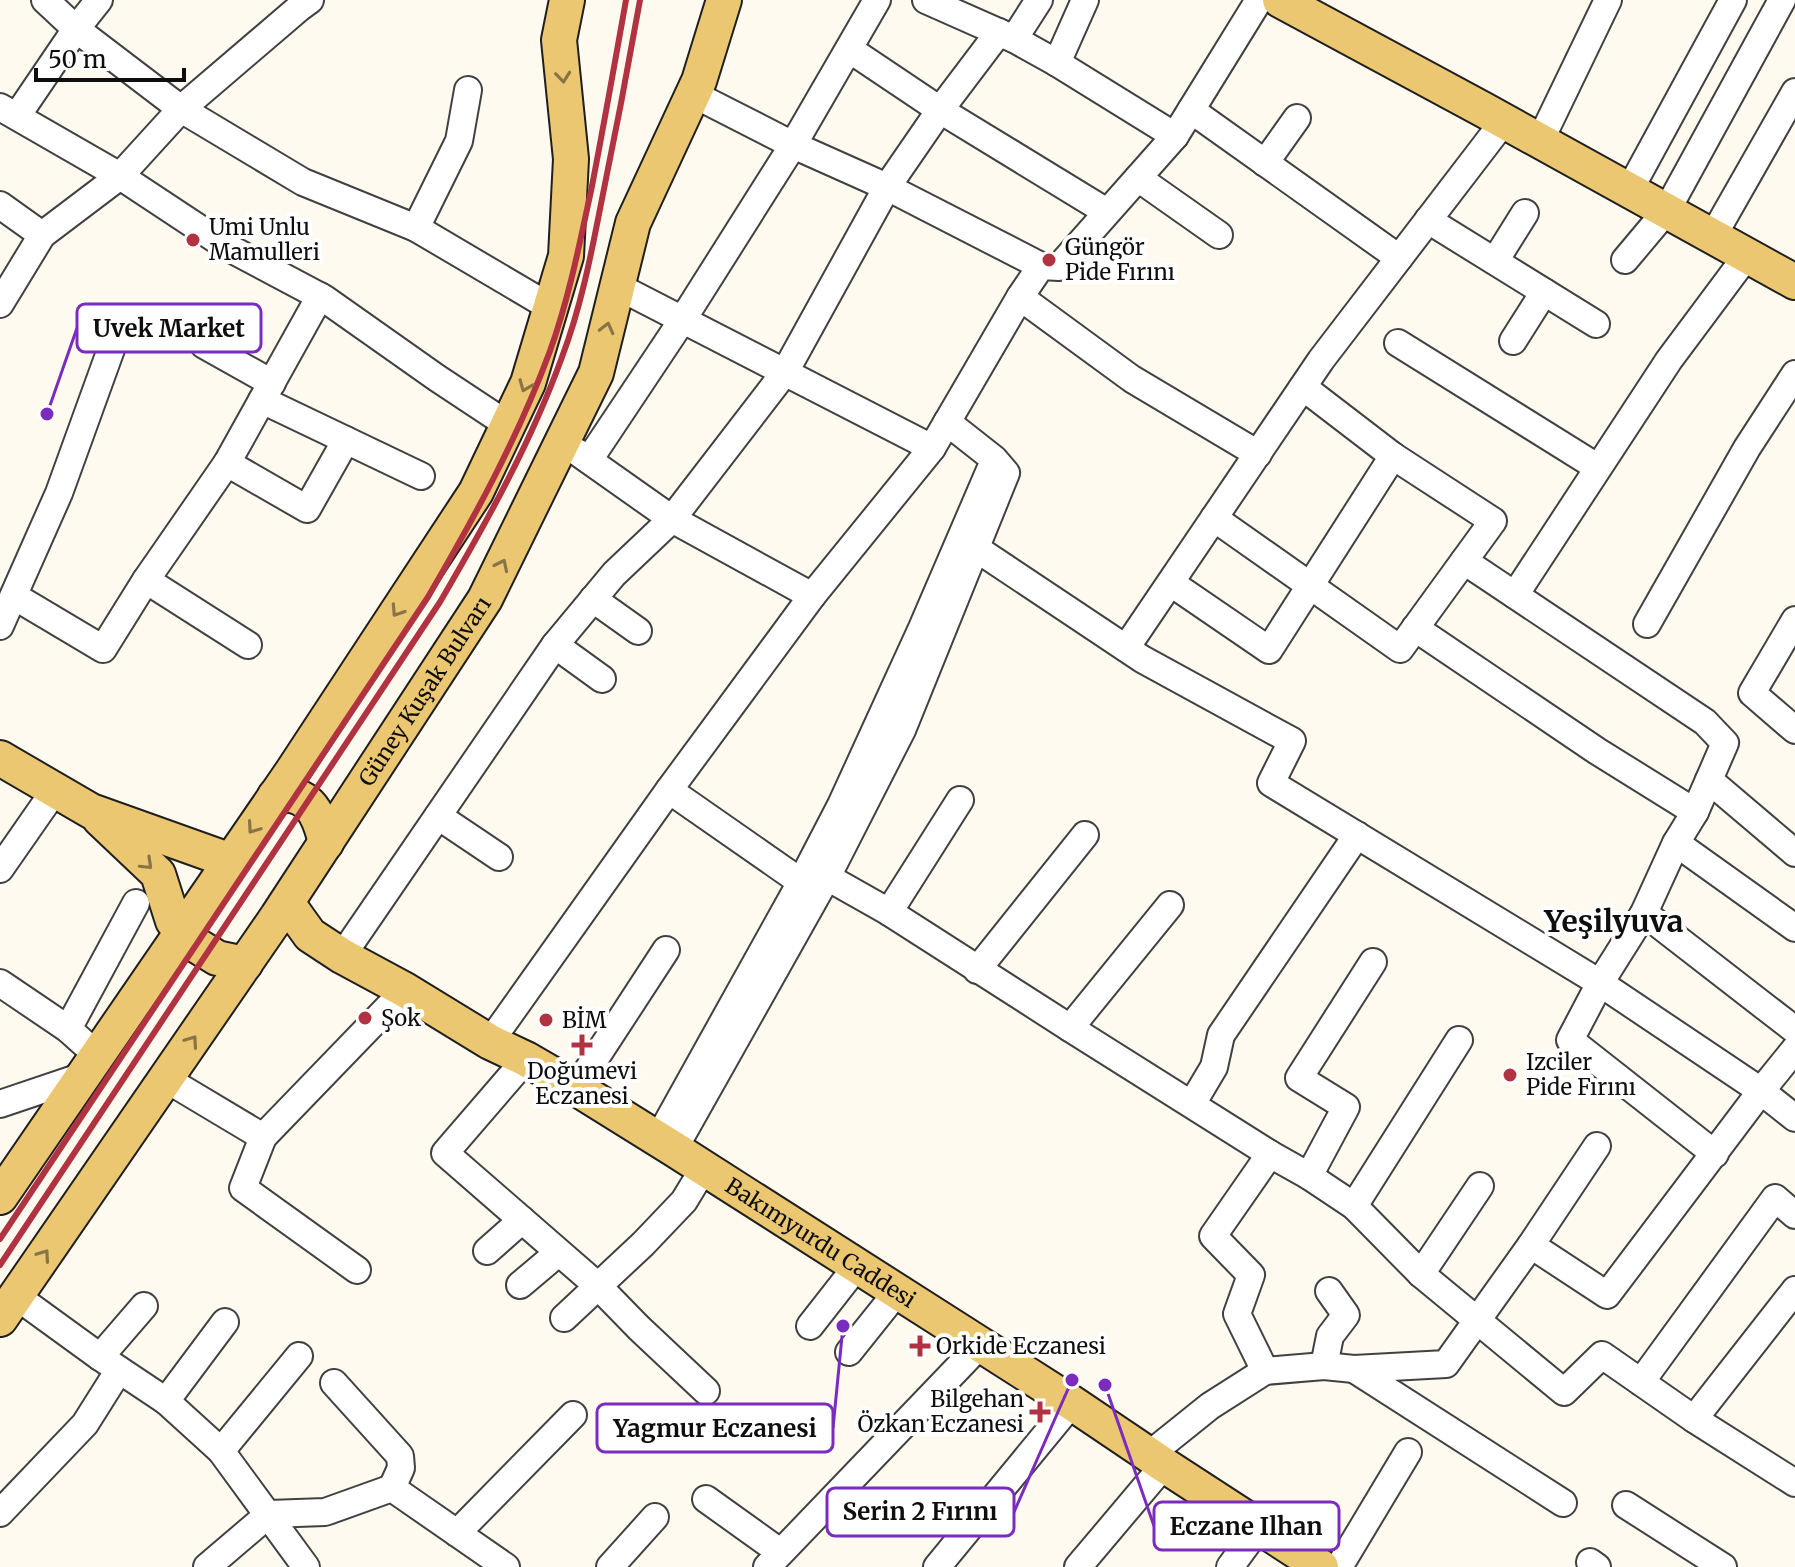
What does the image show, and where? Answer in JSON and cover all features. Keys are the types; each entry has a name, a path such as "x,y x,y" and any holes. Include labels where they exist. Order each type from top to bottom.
{"main road":[{"path":"0,1197 275,796 476,492 528,383 566,256 571,159 559,40 567,0"},
{"name":"Güney Kuşak Bulvarı","path":"8,1308 279,915 485,599 575,451 633,223 699,81 724,0"},
{"path":"1280,0 1713,236 1793,276"},
{"path":"0,758 91,811 231,861"},
{"path":"275,796 296,796 312,808 322,824 326,843"},
{"path":"91,811 158,874 173,921 188,940 217,958 245,964"},
{"name":"Bakımyurdu Caddesi","path":"279,915 342,956 576,1088 666,1144 981,1344 1321,1567"}],"street":[{"path":"45,0 76,29 181,109 303,182 416,228 550,307"},
{"path":"99,0 8,111 120,176 229,248 320,296 508,425"},
{"path":"0,304 42,235 120,176 181,109 310,0"},
{"path":"812,596 672,519 575,451 683,319 793,145 877,0"},
{"path":"926,0 1057,63 1175,136"},
{"path":"342,956 555,645 614,574 672,519 785,372 887,187 940,110 1039,0"},
{"path":"1057,63 1085,0"},
{"path":"693,94 793,145 887,187 1041,266 1059,267 1175,136 1259,0"},
{"path":"1540,141 1608,0"},
{"path":"1630,189 1733,0"},
{"path":"1625,260 1667,210 1782,0"},
{"path":"849,49 940,110 1107,212"},
{"path":"416,228 459,141 468,90"},
{"path":"1713,236 1795,92"},
{"path":"1191,110 1399,258"},
{"path":"1265,163 1297,118"},
{"path":"1126,648 1321,360 1504,121"},
{"path":"1138,178 1219,235"},
{"path":"0,205 42,235"},
{"path":"1495,261 1525,213"},
{"path":"1428,220 1596,324"},
{"path":"1515,595 1669,360 1748,254"},
{"path":"490,1042 812,596 932,448 1041,266"},
{"path":"617,286 932,448"},
{"path":"1513,341 1544,292"},
{"path":"14,596 103,649 146,580 227,463 320,296"},
{"path":"1020,297 1132,379 1258,454"},
{"path":"0,626 59,493 114,341"},
{"path":"1398,343 1597,467"},
{"path":"204,345 267,392 346,440 421,476"},
{"path":"1647,624 1747,448 1795,374"},
{"path":"1214,518 1400,649 1493,521 1393,456 1303,387"},
{"path":"666,1144 827,877 902,730 977,549 1006,473 994,459 947,422"},
{"path":"227,463 307,509 346,440"},
{"path":"1171,583 1269,650 1393,456"},
{"path":"666,1144 841,805 922,628 994,459"},
{"path":"977,549 1142,659 1292,741 1271,783 1600,983 1761,1091 1795,1118"},
{"path":"1464,561 1705,722 1725,743 1695,812 1676,843 1644,913 1600,983 1570,1040 1715,1154"},
{"path":"146,580 248,645"},
{"path":"593,599 638,631"},
{"path":"1795,620 1752,693 1795,730"},
{"path":"1415,628 1597,751 1695,812"},
{"path":"555,645 602,679"},
{"path":"1709,780 1795,853"},
{"path":"0,869 55,790"},
{"path":"669,790 801,882"},
{"path":"889,912 960,800"},
{"path":"438,816 499,857"},
{"path":"977,970 1085,835"},
{"path":"1192,1104 1214,1067 1221,1035 1357,835"},
{"path":"1676,843 1795,928"},
{"path":"827,877 889,912 1354,1206 1421,1274 1564,1392 1602,1355 1694,1419 1795,1483"},
{"path":"68,1029 136,903"},
{"path":"1070,1028 1170,905"},
{"path":"1644,913 1795,1030"},
{"path":"576,1088 666,950"},
{"path":"1309,1176 1346,1107 1299,1078 1373,962"},
{"path":"0,983 68,1029 90,1066 0,1104"},
{"path":"357,1270 243,1188 263,1137 405,990"},
{"path":"1354,1206 1459,1040"},
{"path":"1531,1245 1607,1295 1795,1049"},
{"path":"526,1059 445,1153 599,1287 706,1391"},
{"path":"166,1079 263,1137"},
{"path":"1078,1567 1156,1460 1210,1406 1265,1371 1324,1366 1354,1369 1446,1364 1597,1146"},
{"path":"1265,1371 1237,1314 1251,1275 1213,1236 1270,1154"},
{"path":"564,1318 684,1201 704,1168"},
{"path":"1421,1274 1480,1186"},
{"path":"1641,1382 1775,1198 1795,1215"},
{"path":"487,1251 522,1220"},
{"path":"520,1285 558,1253"},
{"path":"810,1326 857,1266"},
{"path":"1694,1419 1795,1290"},
{"path":"1324,1366 1330,1336 1346,1315 1329,1291"},
{"path":"849,1352 897,1292"},
{"path":"1,1510 85,1424 109,1364 144,1306"},
{"path":"8,1308 109,1364 166,1401 221,1451 306,1567"},
{"path":"166,1401 225,1322"},
{"path":"706,1499 774,1559 981,1344"},
{"path":"221,1451 299,1356"},
{"path":"1354,1369 1563,1503"},
{"path":"207,1567 269,1514 325,1512 392,1488 401,1468 400,1456 334,1383"},
{"path":"937,1567 1072,1403"},
{"path":"457,1533 573,1415"},
{"path":"1339,1567 1408,1452"},
{"path":"392,1488 506,1567"},
{"path":"1626,1505 1723,1567"},
{"path":"610,1567 655,1517"},
{"path":"1230,1567 1260,1526"}],"railway":[{"path":"0,1239 428,597 494,477 524,415 563,311 592,186 626,0"},
{"path":"0,1265 440,602 507,482 550,389 580,300 640,0"}],"place":[{"name":"Umi Unlu Mamulleri","path":"193,240"},
{"name":"Güngör Pide Fırını","path":"1049,260"},
{"name":"Uvek Market","path":"47,414"},
{"name":"Şok","path":"365,1018"},
{"name":"BİM","path":"546,1020"},
{"name":"Doğumevi Eczanesi","path":"582,1045"},
{"name":"Izciler Pide Fırını","path":"1510,1075"},
{"name":"Yagmur Eczanesi","path":"843,1326"},
{"name":"Orkide Eczanesi","path":"920,1346"},
{"name":"Serin 2 Fırını","path":"1072,1380"},
{"name":"Eczane Ilhan","path":"1105,1385"},
{"name":"Bilgehan Özkan Eczanesi","path":"1040,1412"}],"district":[{"name":"Yeşilyuva","path":"1614,921"}]}
